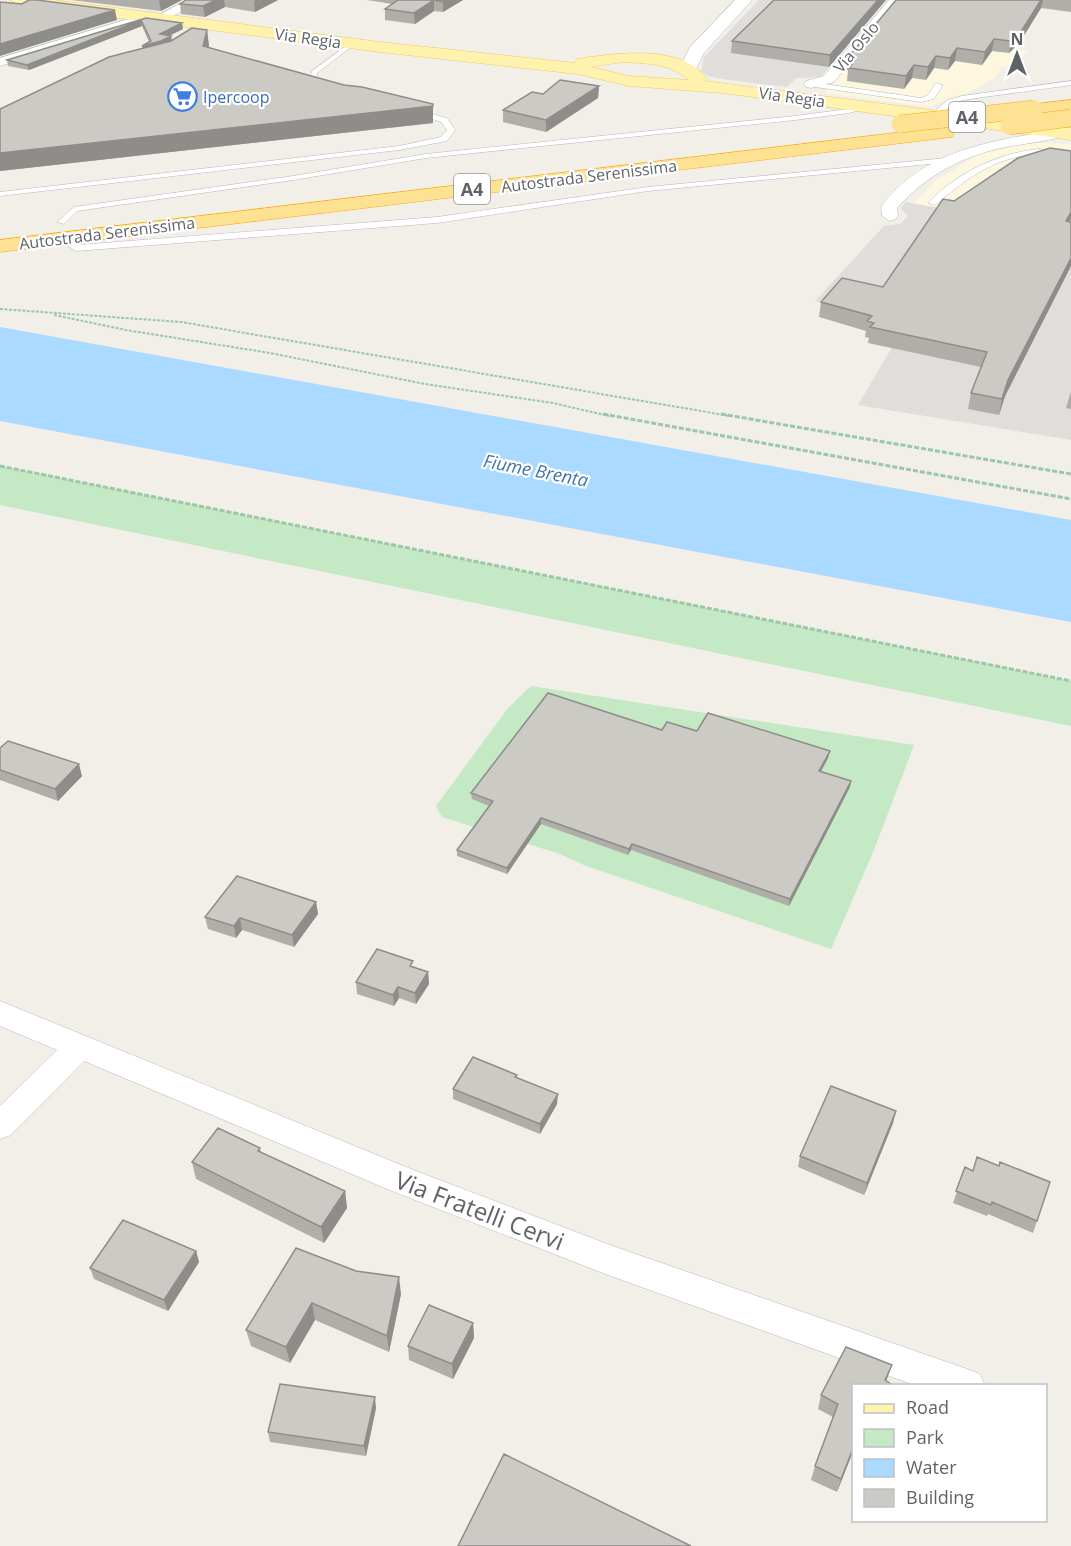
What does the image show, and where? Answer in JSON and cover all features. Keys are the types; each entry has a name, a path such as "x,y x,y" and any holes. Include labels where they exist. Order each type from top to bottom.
{"highway":[{"name":"Autostrada Serenissima","path":"0,246 60,230 900,124 1071,105"},
{"name":"Autostrada Serenissima","path":"0,229 60,230 1071,118"}],"main road":[{"name":"Via Regia","path":"18,0 148,16 198,30 579,69 600,68 624,57 653,59 676,63 723,88"},
{"name":"Via Regia","path":"51,0 354,40 577,63 600,68 627,84 723,88 1062,133"},
{"name":"Via Regia","path":"663,84 682,81 689,71"}],"street":[{"path":"165,15 197,0"},
{"path":"689,71 696,51 744,0"},
{"path":"876,1 894,2"},
{"name":"Via Oslo","path":"811,84 830,79 894,2"},
{"path":"0,62 148,16"},
{"path":"653,59 679,57 696,51"},
{"path":"890,216 889,207 900,194 925,172 947,160 1002,142 1062,133"},
{"name":"Via Fratelli Cervi","path":"0,1013 404,1181 608,1260 961,1384"},
{"path":"0,1126 79,1047"}],"lane":[{"path":"328,90 312,82 314,72 352,44"},
{"path":"933,116 951,102 962,98 1071,83"},
{"path":"811,84 921,100 931,97 939,85"},
{"path":"860,107 849,111 759,122 388,162 293,178 93,206 74,209 60,230 76,248 426,220 498,212 648,189 947,160"},
{"path":"0,194 417,145 444,139 451,130 444,120 409,109"},
{"path":"932,203 991,162 1012,154 1040,151 1071,156"}],"path":[{"path":"0,309 181,322 1071,474"},
{"path":"38,312 126,330 270,353 425,384 553,403 624,419 1071,499"},
{"path":"0,466 1071,681"}],"shaded area":[{"path":"759,0 849,0 881,4 821,77 796,78 787,87 722,79 708,76 701,71 704,57"},
{"path":"877,31 1029,51 1010,68 1001,67 996,77 966,94 957,95 929,107 826,93"},
{"path":"1038,143 1071,144 1071,231 913,204 935,181 979,154 1002,146"},
{"path":"906,202 1071,231 1071,440 858,405 907,322 815,301 884,226 900,224 908,216 900,208"}],"green space":[{"path":"0,466 1071,681 1071,726 0,505"},
{"path":"531,686 914,745 874,850 831,949 586,866 560,854 442,817 436,806 508,708"}],"water":[{"name":"Fiume Brenta","path":"0,327 1071,520 1071,622 0,421"}],"building":[{"path":"29,0 115,10 0,44 0,2 22,4"},
{"path":"186,0 216,0 203,6 180,4"},
{"path":"398,0 434,0 414,13 385,9"},
{"path":"774,0 878,0 830,55 732,41"},
{"path":"896,0 1041,0 1022,30 1011,41 994,39 985,52 957,48 950,58 936,56 928,67 914,65 906,76 849,68 856,59 848,57"},
{"path":"146,18 182,23 160,34 171,36 142,46 151,41 141,20 27,65 7,60"},
{"path":"192,28 207,30 203,46 344,85 362,87 433,104 433,106 0,153 0,109 109,57 171,41"},
{"path":"560,80 599,86 546,120 503,110 532,92 543,94"},
{"path":"1050,148 1071,151 1071,212 1066,221 1071,222 1071,258 1008,380 1002,399 971,393 987,352 870,327 874,323 867,321 872,316 821,302 842,278 883,287 943,199 954,201 1018,158"},
{"path":"548,693 662,730 667,722 697,731 708,713 830,751 819,771 851,781 790,899 632,844 629,849 541,818 507,868 457,850 493,801 471,793"},
{"path":"8,741 79,764 55,789 0,770 0,748"},
{"path":"237,876 316,902 292,935 240,918 234,926 205,917"},
{"path":"377,949 413,961 410,966 428,972 415,993 398,987 393,995 356,982"},
{"path":"473,1057 558,1094 540,1124 453,1089"},
{"path":"831,1086 896,1111 867,1183 800,1156"},
{"path":"218,1128 260,1148 258,1151 345,1191 321,1227 192,1162"},
{"path":"977,1157 999,1166 1000,1162 1050,1182 1037,1221 992,1202 991,1205 956,1191 965,1167 973,1171"},
{"path":"123,1220 196,1251 164,1300 90,1268"},
{"path":"296,1248 356,1271 399,1277 387,1336 312,1303 286,1347 246,1330"},
{"path":"429,1305 473,1323 452,1364 408,1346"},
{"path":"846,1347 892,1365 885,1380 891,1384 852,1384 852,1451 841,1479 815,1466 838,1404 821,1395"},
{"path":"280,1384 375,1397 364,1446 268,1432"},
{"path":"504,1454 691,1546 458,1546"}],"place":[{"name":"Ipercoop","path":"182,97"}]}
